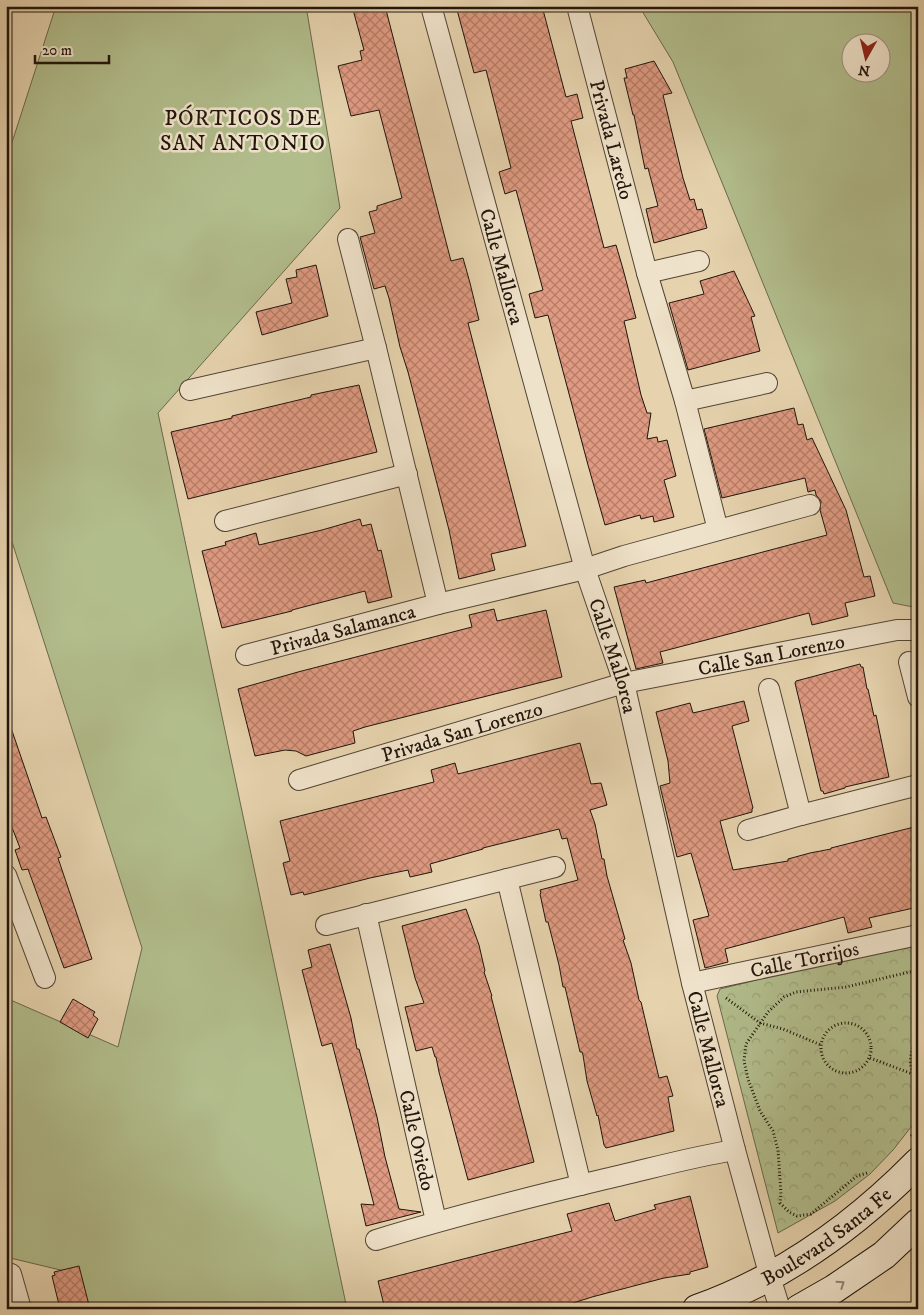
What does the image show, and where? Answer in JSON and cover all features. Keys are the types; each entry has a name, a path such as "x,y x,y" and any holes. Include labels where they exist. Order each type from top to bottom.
{"street":[{"name":"Calle Mallorca","path":"431,6 585,569 624,683 692,983 735,1150 780,1309"},
{"name":"Privada Laredo","path":"577,6 647,273 684,401 718,530"},
{"name":"Privada Salamanca","path":"348,239 438,604"},
{"path":"647,273 698,261"},
{"path":"190,390 376,348"},
{"path":"684,401 767,383"},
{"path":"226,521 407,474"},
{"path":"585,569 624,556 810,505"},
{"name":"Privada Salamanca","path":"246,655 438,604 585,569"},
{"name":"Calle San Lorenzo","path":"624,683 898,630 918,630"},
{"path":"909,662 918,697"},
{"name":"Privada San Lorenzo","path":"299,780 624,683"},
{"path":"769,689 801,815"},
{"path":"748,830 918,785"},
{"path":"326,925 555,867"},
{"path":"507,879 580,1185"},
{"path":"7,881 45,978"},
{"name":"Calle Oviedo","path":"366,914 436,1222"},
{"name":"Calle Torrijos","path":"692,983 918,935"},
{"path":"376,1240 436,1222 580,1185 709,1154 735,1150"},
{"name":"Boulevard Santa Fe","path":"697,1309 770,1277 846,1226 890,1190 911,1152"},
{"path":"799,1309 834,1289 884,1255 918,1224"},
{"path":"11,1274 21,1309"}],"path":[{"path":"874,1170 856,1176 811,1214 797,1216 789,1212 780,1202 778,1150 773,1131 760,1111 748,1079 744,1061 746,1044 768,1012 784,997 796,992 846,987 918,970"},
{"path":"715,978 718,992 760,1023 783,1029 821,1046"},
{"path":"844,1023 861,1027 871,1041 872,1050 870,1058 859,1070 844,1073 830,1067 824,1061 821,1046 823,1037 828,1030 844,1023"},
{"path":"918,1035 909,1057 918,1083"},
{"path":"870,1058 916,1076"},
{"path":"911,1152 918,1129"}],"green space":[{"path":"56,6 306,6 340,208 158,413 347,1309 83,1309 73,1273 6,1257 6,998 118,1047 142,948 6,523 6,161"},
{"path":"639,6 918,6 918,608 893,603 673,62"},
{"path":"918,940 918,1118 893,1150 870,1174 835,1201 778,1233 717,996 720,989"}],"building":[{"path":"352,6 385,6 451,261 463,258 470,283 479,320 468,323 526,546 491,554 495,570 459,579 449,530 400,347 389,298 385,286 374,289 360,237 375,233 369,212 377,210 377,206 402,198 379,110 351,116 338,66 362,60 360,51 364,50"},
{"path":"456,6 542,6 566,97 577,94 583,118 571,121 604,248 616,245 636,318 624,321 641,395 647,413 651,413 647,439 657,437 658,442 667,440 676,476 664,480 674,517 654,522 653,516 641,519 640,515 605,525 548,315 535,318 529,294 543,290 516,190 505,194 499,172 511,168 486,70 474,73"},
{"path":"654,61 672,93 663,95 683,178 690,200 694,199 697,210 702,209 707,228 654,243 646,209 658,206 648,168 645,169 624,78 627,78 625,69"},
{"path":"316,265 328,316 262,335 256,312 292,303 286,279 297,277 296,270"},
{"path":"734,271 755,316 751,317 760,351 688,370 669,303 704,294 700,281"},
{"path":"359,385 377,452 188,499 171,432 232,418 232,416 311,397 311,395"},
{"path":"794,408 798,425 803,424 807,440 812,438 846,510 864,577 870,576 875,596 845,603 848,616 812,625 809,613 660,652 663,663 636,669 614,587 645,580 646,583 827,535 820,510 821,501 816,495 815,490 808,492 805,478 722,498 704,429"},
{"path":"360,519 362,526 371,524 378,551 381,550 392,597 368,603 365,591 222,628 202,551 226,545 225,542 256,533 259,545"},
{"path":"494,609 497,621 546,610 562,677 365,727 353,731 355,743 306,756 296,751 285,750 255,756 238,689 472,627 469,615"},
{"path":"860,664 863,667 874,716 876,715 889,777 824,794 821,791 795,683 796,681"},
{"path":"744,701 749,721 732,726 753,808 752,812 720,821 733,870 788,861 788,859 810,853 918,826 918,907 869,918 872,927 848,933 844,917 725,949 728,962 705,968 693,920 709,916 691,853 677,857 660,786 670,783 668,761 656,712 690,703 693,713"},
{"path":"10,725 42,818 46,817 61,857 58,858 92,959 64,968 28,869 22,870 15,850 20,848 6,812 6,726"},
{"path":"580,743 591,784 601,783 607,805 590,810 625,939 623,940 631,963 659,1078 667,1076 673,1096 668,1097 674,1131 606,1148 587,1081 583,1055 580,1052 540,894 540,890 578,880 567,838 562,839 559,829 483,848 430,864 432,872 410,877 408,870 304,895 303,892 291,895 283,863 290,861 280,821 434,782 431,770 455,763 458,774"},
{"path":"466,909 479,945 484,972 492,996 534,1162 468,1180 432,1047 416,1051 405,1007 424,1003 415,978 402,926"},
{"path":"330,944 377,1117 385,1157 399,1209 421,1212 366,1226 361,1204 374,1205 332,1043 322,1046 302,970 312,967 308,950"},
{"path":"73,999 95,1012 93,1015 98,1019 88,1038 60,1022"},
{"path":"690,1196 708,1267 690,1272 690,1274 664,1278 554,1309 385,1309 378,1281 572,1231 567,1214 609,1203 615,1221 656,1209 654,1205"},
{"path":"79,1266 90,1309 60,1309 52,1276 55,1275 54,1272"}],"district":[{"name":"PÓRTICOS DE SAN ANTONIO","path":"243,130"}]}
